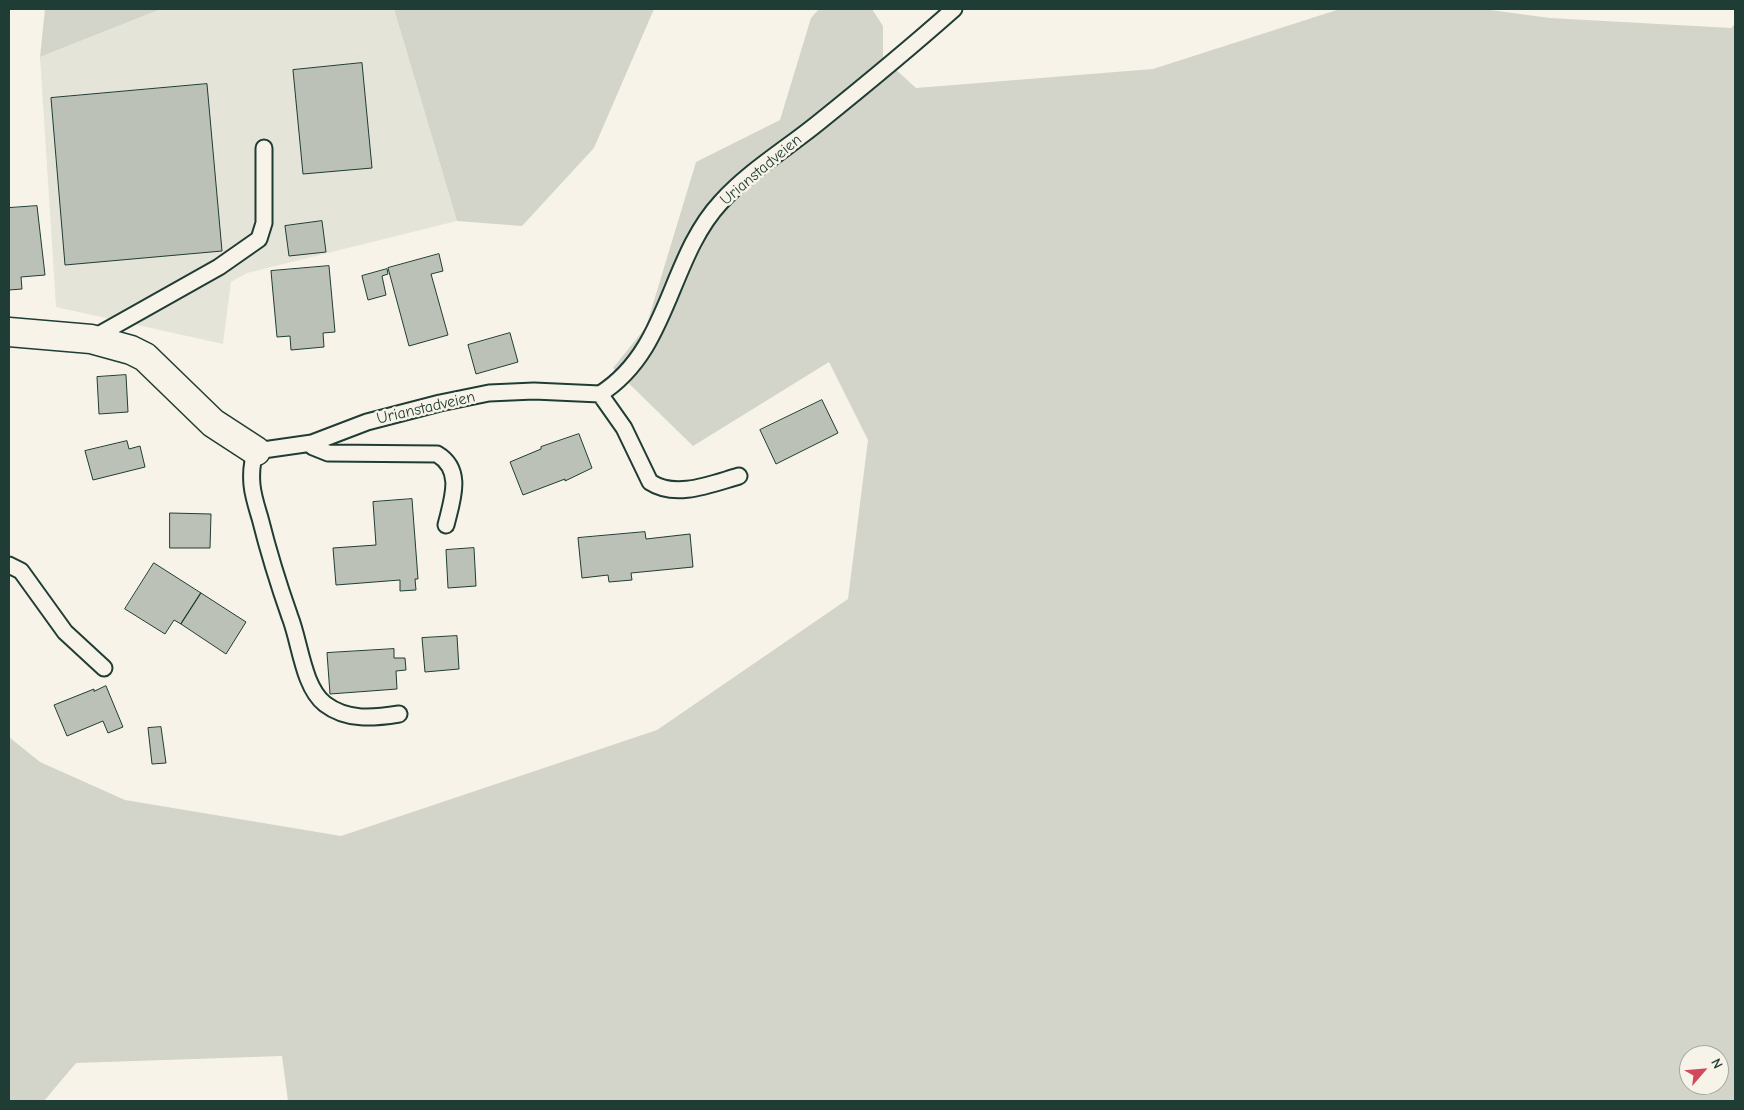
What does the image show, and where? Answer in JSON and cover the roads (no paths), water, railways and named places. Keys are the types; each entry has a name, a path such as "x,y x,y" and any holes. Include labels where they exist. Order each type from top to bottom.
{"street":[{"path":"9,332 91,339 131,350 145,357 213,423 256,451"}],"lane":[{"name":"Urianstadveien","path":"256,451 312,443 367,422 440,403 489,393 534,391 600,394 625,375 652,338 694,240 721,201 757,169 817,124 954,9"},
{"path":"91,339 219,267 259,239 264,223 264,148"},
{"path":"600,394 624,428 647,477 658,487 683,490 739,476"},
{"path":"312,443 313,448 328,453 437,454 448,460 453,473 453,493 446,525"},
{"path":"256,451 252,460 252,485 270,560 291,617 305,668 317,695 325,704 340,713 357,717 399,714"},
{"path":"9,564 21,571 65,632 104,668"}]}
